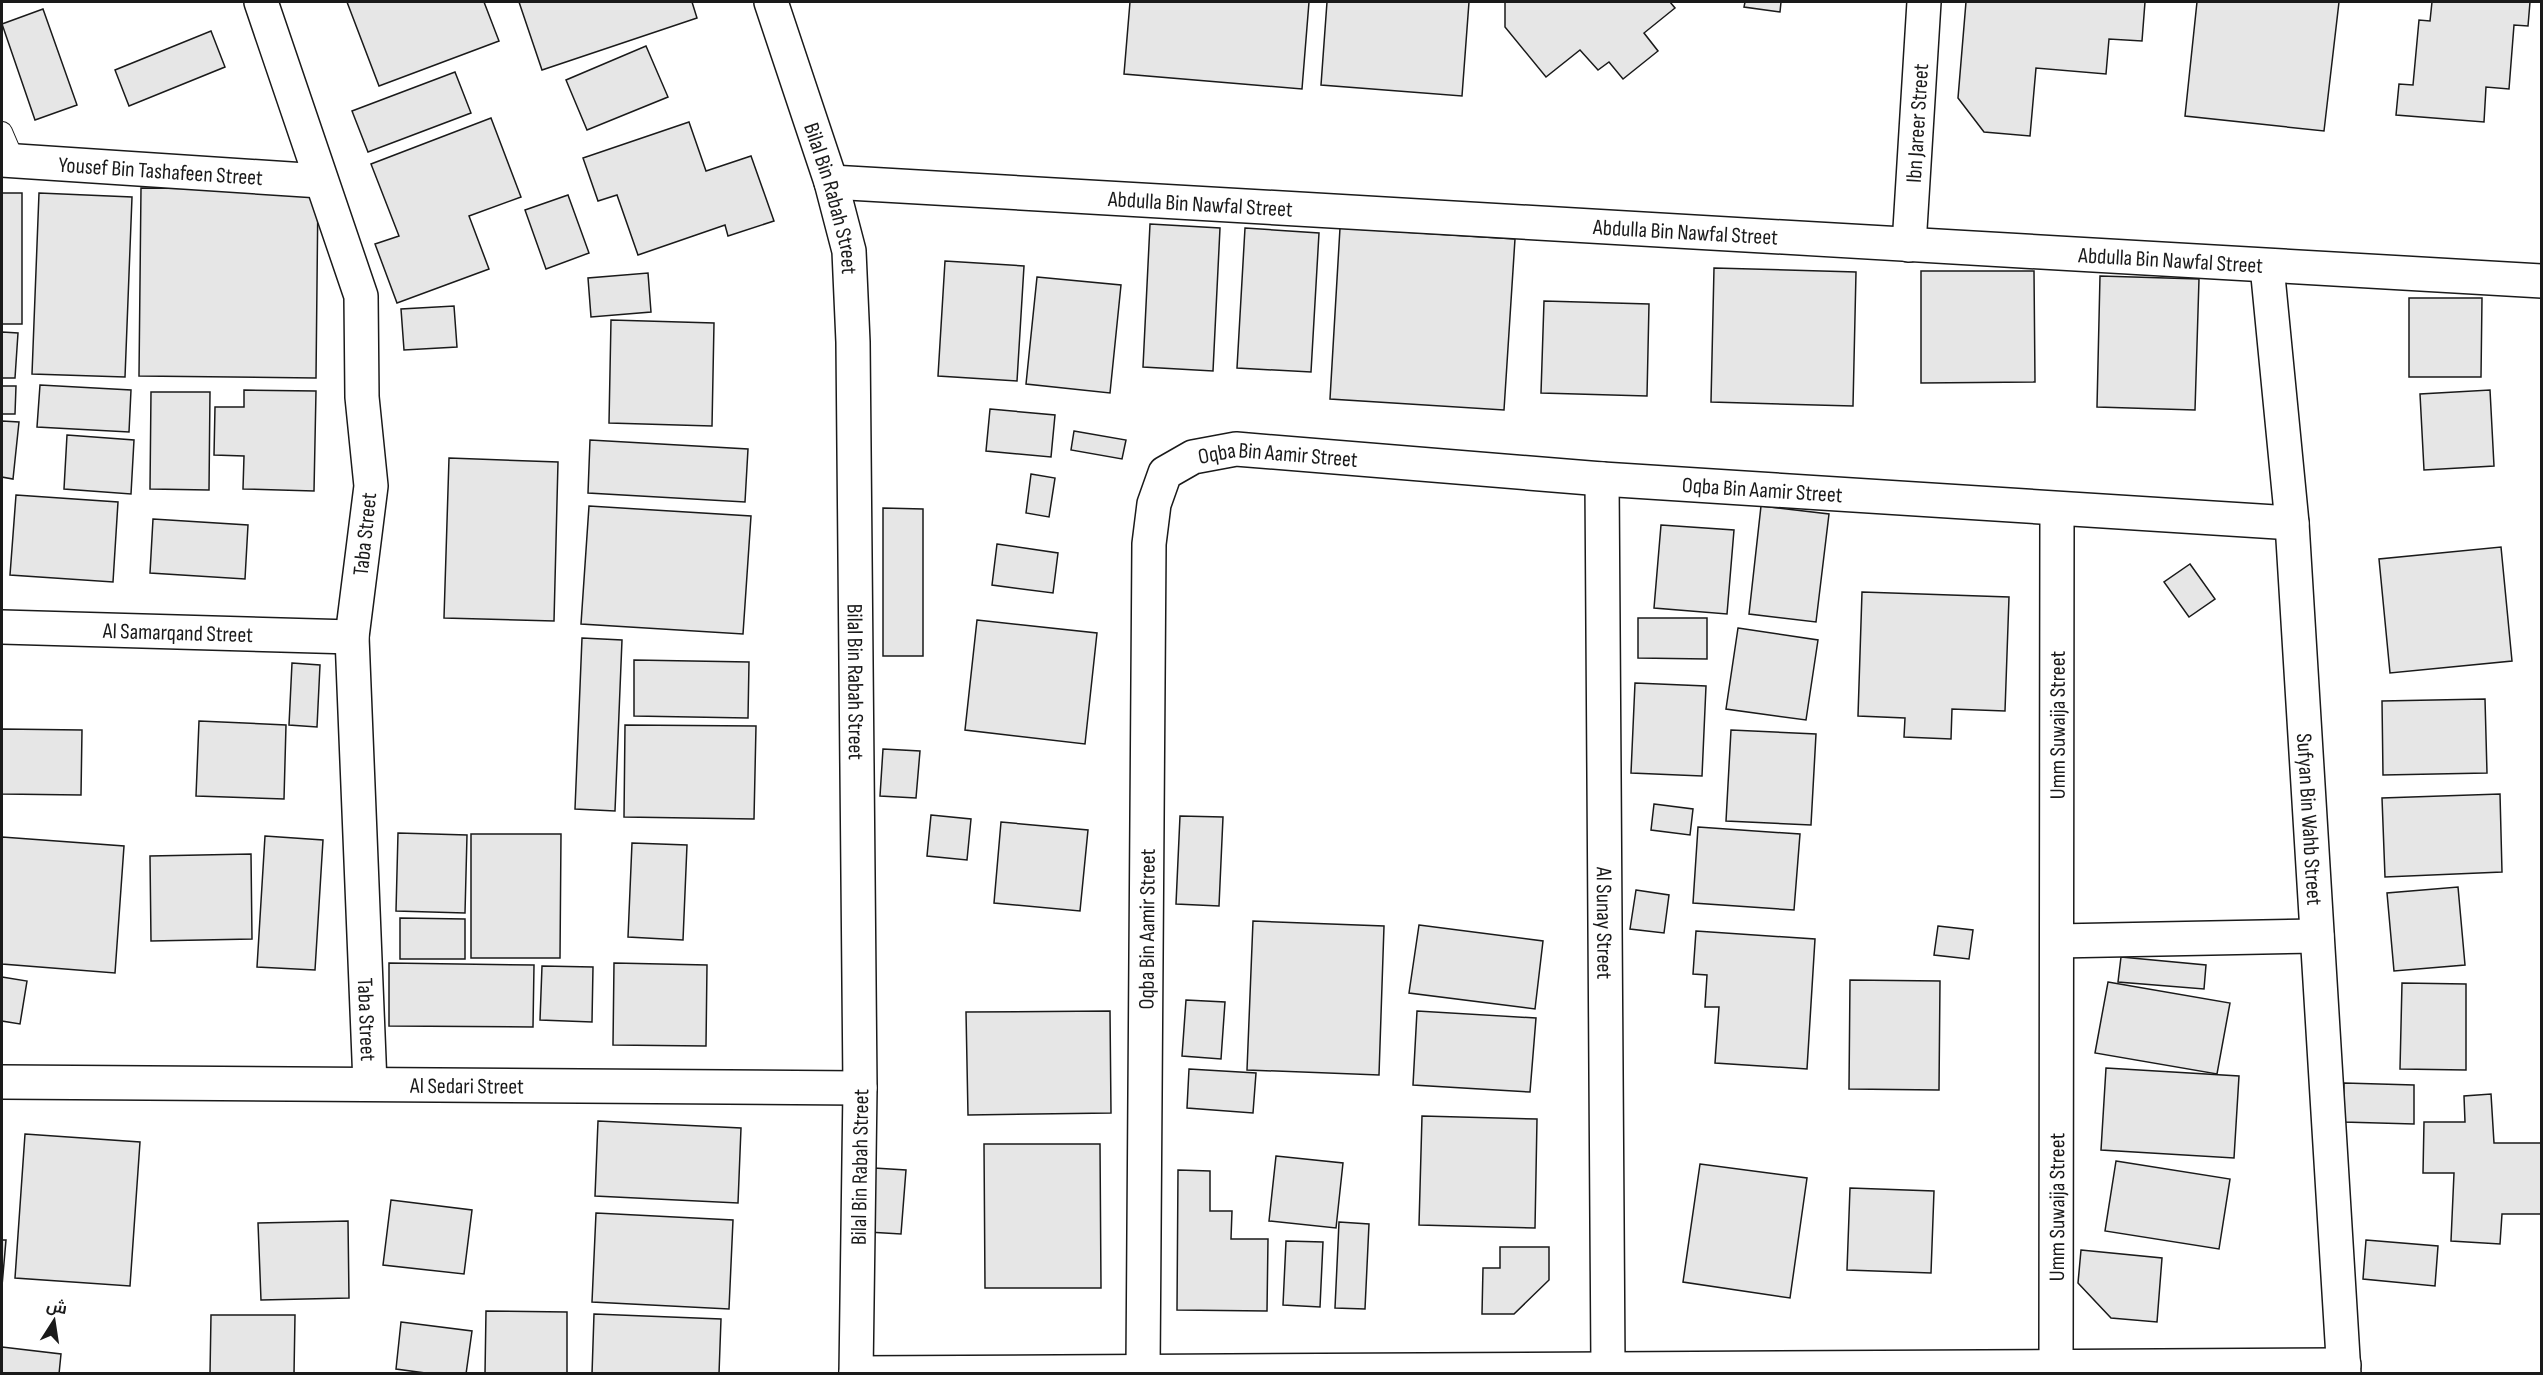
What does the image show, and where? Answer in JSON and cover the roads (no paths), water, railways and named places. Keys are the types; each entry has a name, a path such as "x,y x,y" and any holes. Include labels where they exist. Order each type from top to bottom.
{"street":[{"name":"Taba Street","path":"261,2 361,296 362,398 370,486 352,637 370,1084"},
{"name":"Bilal Bin Rabah Street","path":"771,2 831,182 849,251 853,342 860,1088 856,1373"},
{"name":"Ibn Jareer Street","path":"1909,245 1924,2"},
{"name":"Yousef Bin Tashafeen Street","path":"6,151 321,181"},
{"name":"Abdulla Bin Nawfal Street","path":"831,182 2541,281"},
{"name":"Sufyan Bin Wahb Street","path":"2267,266 2292,523 2344,1369"},
{"name":"Oqba Bin Aamir Street","path":"1143,1370 1149,544 1154,504 1165,473 1193,457 1236,449 1602,479 2292,523"},
{"name":"Al Sunay Street","path":"1602,479 1608,1367"},
{"name":"Umm Suwaija Street","path":"2056,1365 2057,509"},
{"name":"Al Samarqand Street","path":"2,627 352,637"},
{"path":"2057,940 2318,936"},
{"name":"Al Sedari Street","path":"2,1082 860,1088"},
{"path":"856,1373 2056,1365 2344,1369"}]}
